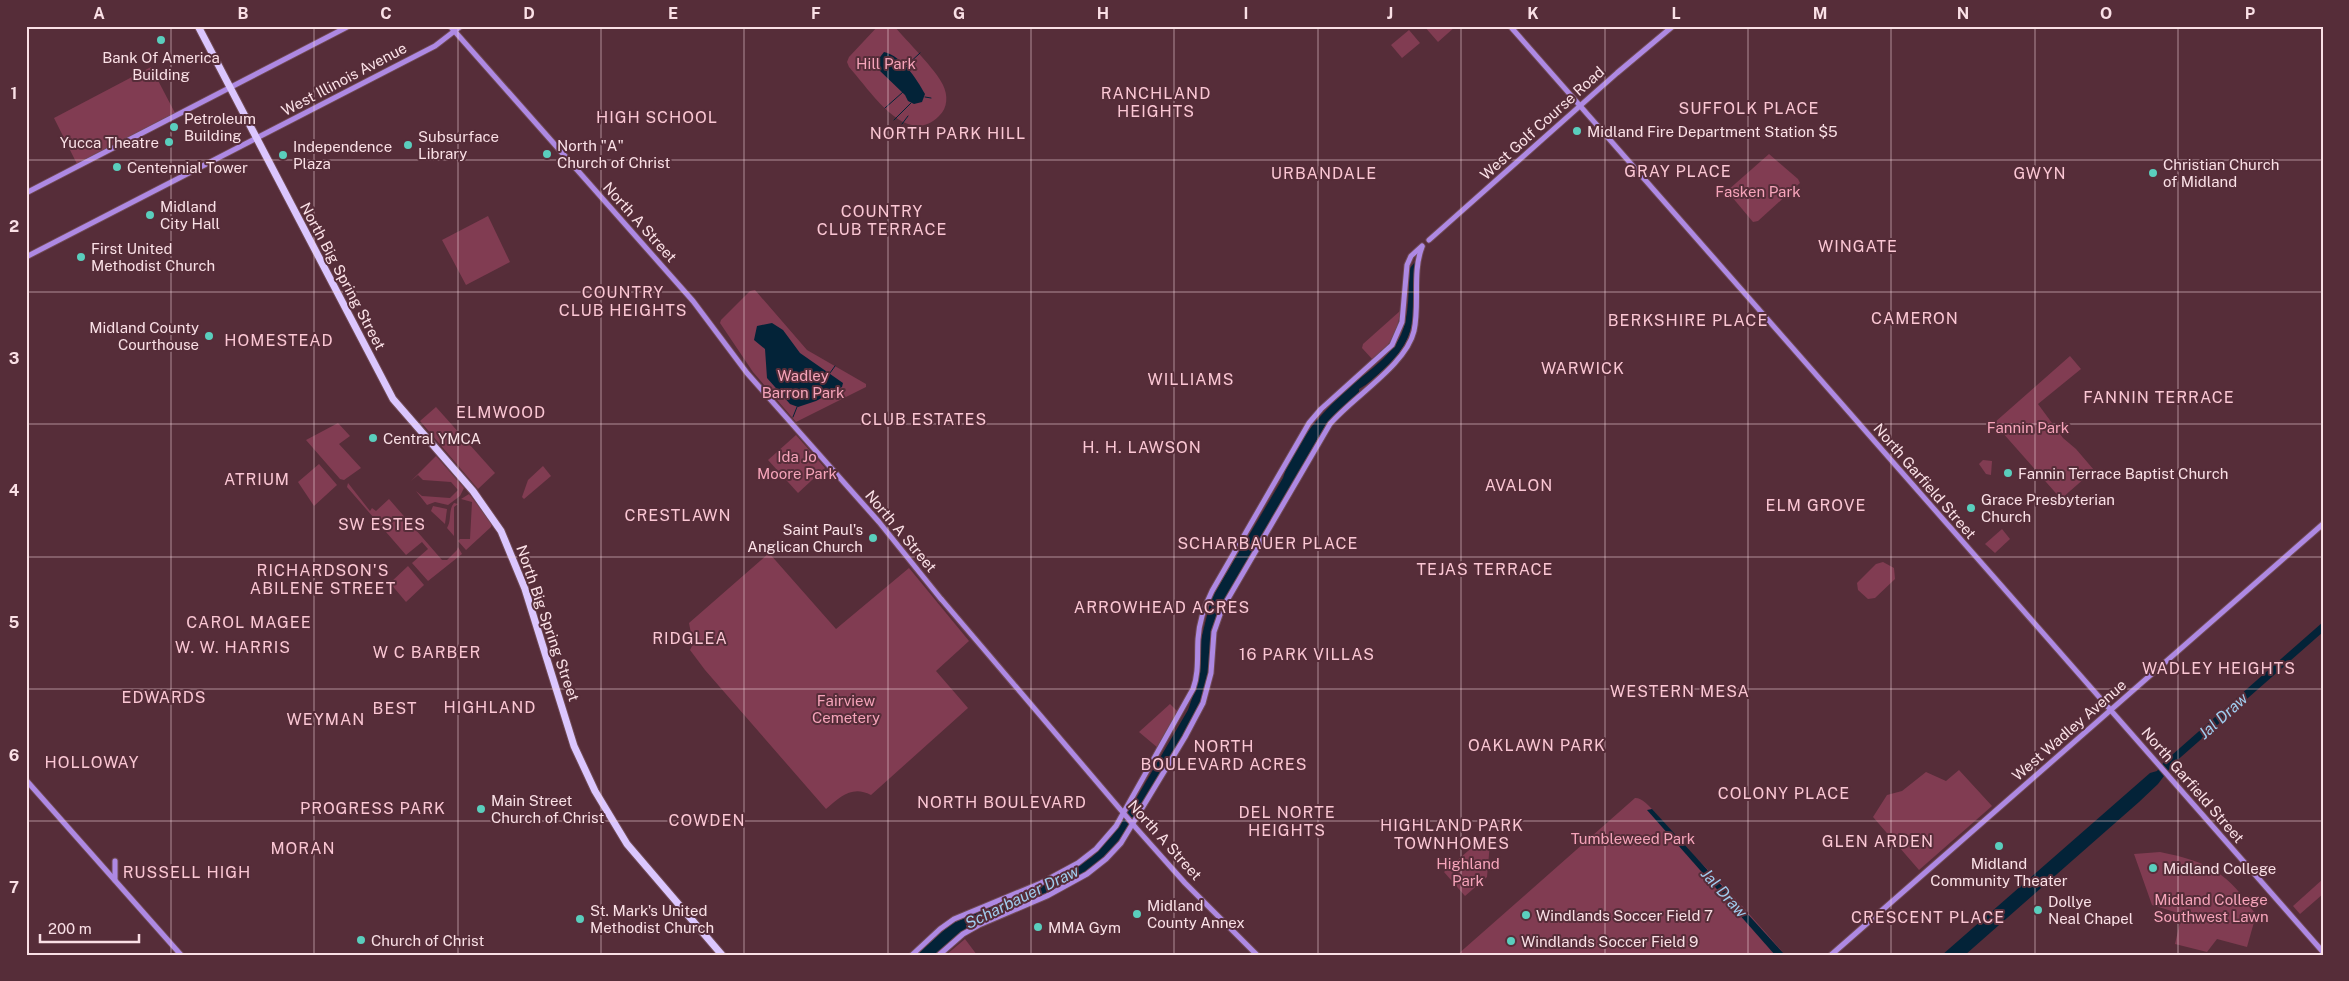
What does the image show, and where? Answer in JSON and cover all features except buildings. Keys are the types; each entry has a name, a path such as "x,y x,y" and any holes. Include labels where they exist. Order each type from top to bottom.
{"highway":[{"name":"North Big Spring Street","path":"198,26 393,400 474,491 501,531 525,589 574,746 595,792 628,844 722,955"}],"main road":[{"path":"26,193 349,26"},
{"name":"North A Street","path":"450,26 693,301 747,373 878,522 1133,824 1186,883 1256,955"},
{"name":"West Illinois Avenue","path":"26,258 436,45 461,26"},
{"name":"North Garfield Street","path":"1510,26 2323,952"},
{"name":"West Golf Course Road","path":"1429,240 1579,106 1673,26"},
{"path":"912,955 940,929 954,919 1041,883 1082,860 1108,835 1124,812 1193,689 1197,671 1199,632 1206,605 1214,588 1309,423 1321,409 1384,354 1395,339 1402,322 1407,265 1411,256 1422,246 1418,263 1415,327 1409,344 1396,362 1347,405 1330,424 1222,609 1214,632 1211,674 1203,703 1133,824 1115,850 1093,870 1047,896 972,929 939,955"},
{"name":"West Wadley Avenue","path":"1831,955 2323,524"},
{"path":"26,780 181,955"},
{"path":"115,861 115,881"}],"green space":[{"name":"Hill Park","path":"878,26 894,26 928,64 943,85 946,93 946,105 939,116 927,124 914,126 889,113 849,67 847,62 849,57"},
{"path":"1424,26 1456,26 1438,42"},
{"path":"1409,30 1420,43 1402,58 1391,45"},
{"path":"151,67 175,113 77,164 54,118"},
{"name":"Fasken Park","path":"1769,154 1798,179 1800,183 1758,221 1753,222 1727,191"},
{"path":"488,216 510,262 466,285 442,240"},
{"name":"Wadley Barron Park","path":"755,290 807,350 866,384 866,387 796,422 753,372 720,323 750,291"},
{"path":"1400,311 1392,338 1384,350 1373,360 1362,348 1363,344"},
{"name":"Fannin Park","path":"2070,356 2081,369 2038,404 2063,438 2076,449 2094,470 2061,499 1994,423"},
{"path":"436,407 495,473 478,489 420,421"},
{"path":"338,423 350,436 339,444 361,468 344,480 340,479 306,440"},
{"name":"Ida Jo Moore Park","path":"796,435 825,468 798,493 768,460"},
{"path":"436,456 464,488 460,496 448,505 435,502 427,505 416,491 422,496 450,498 458,490 451,482 423,480 418,475 411,481"},
{"path":"1983,460 1992,461 1991,475 1986,474 1979,464"},
{"path":"319,464 337,485 314,506 298,482"},
{"path":"543,466 551,476 524,499 522,497 528,480"},
{"path":"348,483 370,511 372,508 376,511 389,499 442,560 447,560 458,547 462,554 428,581 412,563 428,549 422,542 406,555 347,487"},
{"path":"469,494 492,524 466,550 458,541 460,539 470,539 472,502 461,499"},
{"path":"454,503 458,504 454,507 454,536 447,528"},
{"path":"433,506 447,509 445,524 431,511"},
{"path":"2002,529 2010,539 1995,553 1985,544"},
{"name":"Fairview Cemetery","path":"769,553 836,629 909,568 969,641 936,671 968,708 871,795 858,791 852,792 841,797 826,809 705,670 690,650 693,644 689,623"},
{"path":"1883,562 1894,568 1895,579 1875,598 1868,599 1858,590 1857,583 1876,564"},
{"path":"408,566 424,585 406,602 390,583"},
{"path":"1170,704 1179,713 1158,748 1139,732"},
{"path":"1959,770 1992,806 1919,870 1873,817 1887,795 1902,791 1926,772 1946,781"},
{"name":"Tumbleweed Park","path":"1635,798 1645,802 1651,808 1675,837 1732,895 1785,955 1457,955"},
{"name":"Highland Park","path":"1485,836 1490,843 1487,877 1465,896 1444,872"},
{"name":"Midland College Southwest Lawn","path":"2160,852 2205,865 2227,879 2256,915 2247,947 2217,939 2207,952 2175,944 2181,918 2178,913 2152,905 2134,854"},
{"path":"2323,879 2323,894 2300,914 2293,906"},
{"path":"965,939 977,955 946,955"}],"water":[{"path":"884,52 897,58 913,75 925,94 922,102 914,104 908,101 905,95 879,70 877,61"},
{"name":"Scharbauer Draw","path":"1417,262 1413,321 1404,345 1383,370 1359,389 1359,392 1326,424 1218,614 1210,672 1203,700 1179,744 1116,845 1094,866 1068,883 973,925 935,955 916,955 951,924 1068,872 1092,857 1112,836 1188,710 1197,684 1200,644 1211,599 1283,478 1295,451 1312,426 1332,404 1380,362 1397,343 1406,319 1410,268"},
{"path":"772,323 783,330 800,353 843,383 842,387 816,401 798,407 790,404 767,378 765,349 754,340 757,326"},
{"name":"Jal Draw","path":"2323,622 2323,632 2173,764 2158,784 2139,802 1965,955 1942,955 2150,773 2157,771 2164,762"},
{"name":"Jal Draw","path":"1652,809 1785,955 1775,955 1647,810"}],"waterway":[{"path":"906,66 920,53"},
{"path":"885,108 903,92"},
{"path":"925,97 931,98"},
{"path":"894,120 911,103"},
{"path":"902,124 908,116"},
{"path":"830,373 835,366"},
{"path":"793,417 797,407"}],"place":[{"name":"Bank Of America Building","path":"161,40"},
{"name":"Petroleum Building","path":"174,127"},
{"name":"Midland Fire Department Station $5","path":"1577,131"},
{"name":"Yucca Theatre","path":"169,142"},
{"name":"Subsurface Library","path":"408,145"},
{"name":"North \"A\" Church of Christ","path":"547,154"},
{"name":"Independence Plaza","path":"283,155"},
{"name":"Centennial Tower","path":"117,167"},
{"name":"Christian Church of Midland","path":"2153,173"},
{"name":"Midland City Hall","path":"150,215"},
{"name":"First United Methodist Church","path":"81,257"},
{"name":"Midland County Courthouse","path":"209,336"},
{"name":"Central YMCA","path":"373,438"},
{"name":"Fannin Terrace Baptist Church","path":"2008,473"},
{"name":"Grace Presbyterian Church","path":"1971,508"},
{"name":"Saint Paul's Anglican Church","path":"873,538"},
{"name":"Main Street Church of Christ","path":"481,809"},
{"name":"Midland Community Theater","path":"1999,846"},
{"name":"Midland College","path":"2153,868"},
{"name":"Dollye Neal Chapel","path":"2038,910"},
{"name":"Midland County Annex","path":"1137,914"},
{"name":"Windlands Soccer Field 7","path":"1526,915"},
{"name":"St. Mark's United Methodist Church","path":"580,919"},
{"name":"MMA Gym","path":"1038,927"},
{"name":"Church of Christ","path":"361,940"},
{"name":"Windlands Soccer Field 9","path":"1511,941"}],"district":[{"name":"RANCHLAND HEIGHTS","path":"1156,102"},
{"name":"SUFFOLK PLACE","path":"1749,108"},
{"name":"HIGH SCHOOL","path":"657,117"},
{"name":"NORTH PARK HILL","path":"948,133"},
{"name":"GRAY PLACE","path":"1678,171"},
{"name":"URBANDALE","path":"1324,173"},
{"name":"GWYN","path":"2040,173"},
{"name":"COUNTRY CLUB TERRACE","path":"882,220"},
{"name":"WINGATE","path":"1858,246"},
{"name":"COUNTRY CLUB HEIGHTS","path":"623,301"},
{"name":"CAMERON","path":"1915,318"},
{"name":"BERKSHIRE PLACE","path":"1688,320"},
{"name":"HOMESTEAD","path":"279,340"},
{"name":"WARWICK","path":"1583,368"},
{"name":"WILLIAMS","path":"1191,379"},
{"name":"FANNIN TERRACE","path":"2159,397"},
{"name":"ELMWOOD","path":"501,412"},
{"name":"CLUB ESTATES","path":"924,419"},
{"name":"H. H. LAWSON","path":"1142,447"},
{"name":"ATRIUM","path":"257,479"},
{"name":"AVALON","path":"1519,485"},
{"name":"ELM GROVE","path":"1816,505"},
{"name":"CRESTLAWN","path":"678,515"},
{"name":"SW ESTES","path":"382,524"},
{"name":"SCHARBAUER PLACE","path":"1268,543"},
{"name":"TEJAS TERRACE","path":"1485,569"},
{"name":"RICHARDSON'S ABILENE STREET","path":"323,579"},
{"name":"ARROWHEAD ACRES","path":"1162,607"},
{"name":"CAROL MAGEE","path":"249,622"},
{"name":"RIDGLEA","path":"690,638"},
{"name":"W. W. HARRIS","path":"233,647"},
{"name":"W C BARBER","path":"427,652"},
{"name":"16 PARK VILLAS","path":"1307,654"},
{"name":"WADLEY HEIGHTS","path":"2219,668"},
{"name":"WESTERN MESA","path":"1680,691"},
{"name":"EDWARDS","path":"164,697"},
{"name":"HIGHLAND","path":"490,707"},
{"name":"BEST","path":"395,708"},
{"name":"WEYMAN","path":"326,719"},
{"name":"OAKLAWN PARK","path":"1537,745"},
{"name":"NORTH BOULEVARD ACRES","path":"1224,755"},
{"name":"HOLLOWAY","path":"92,762"},
{"name":"COLONY PLACE","path":"1784,793"},
{"name":"NORTH BOULEVARD","path":"1002,802"},
{"name":"PROGRESS PARK","path":"373,808"},
{"name":"COWDEN","path":"707,820"},
{"name":"DEL NORTE HEIGHTS","path":"1287,821"},
{"name":"HIGHLAND PARK TOWNHOMES","path":"1452,834"},
{"name":"GLEN ARDEN","path":"1878,841"},
{"name":"MORAN","path":"303,848"},
{"name":"RUSSELL HIGH","path":"187,872"},
{"name":"CRESCENT PLACE","path":"1928,917"}]}
